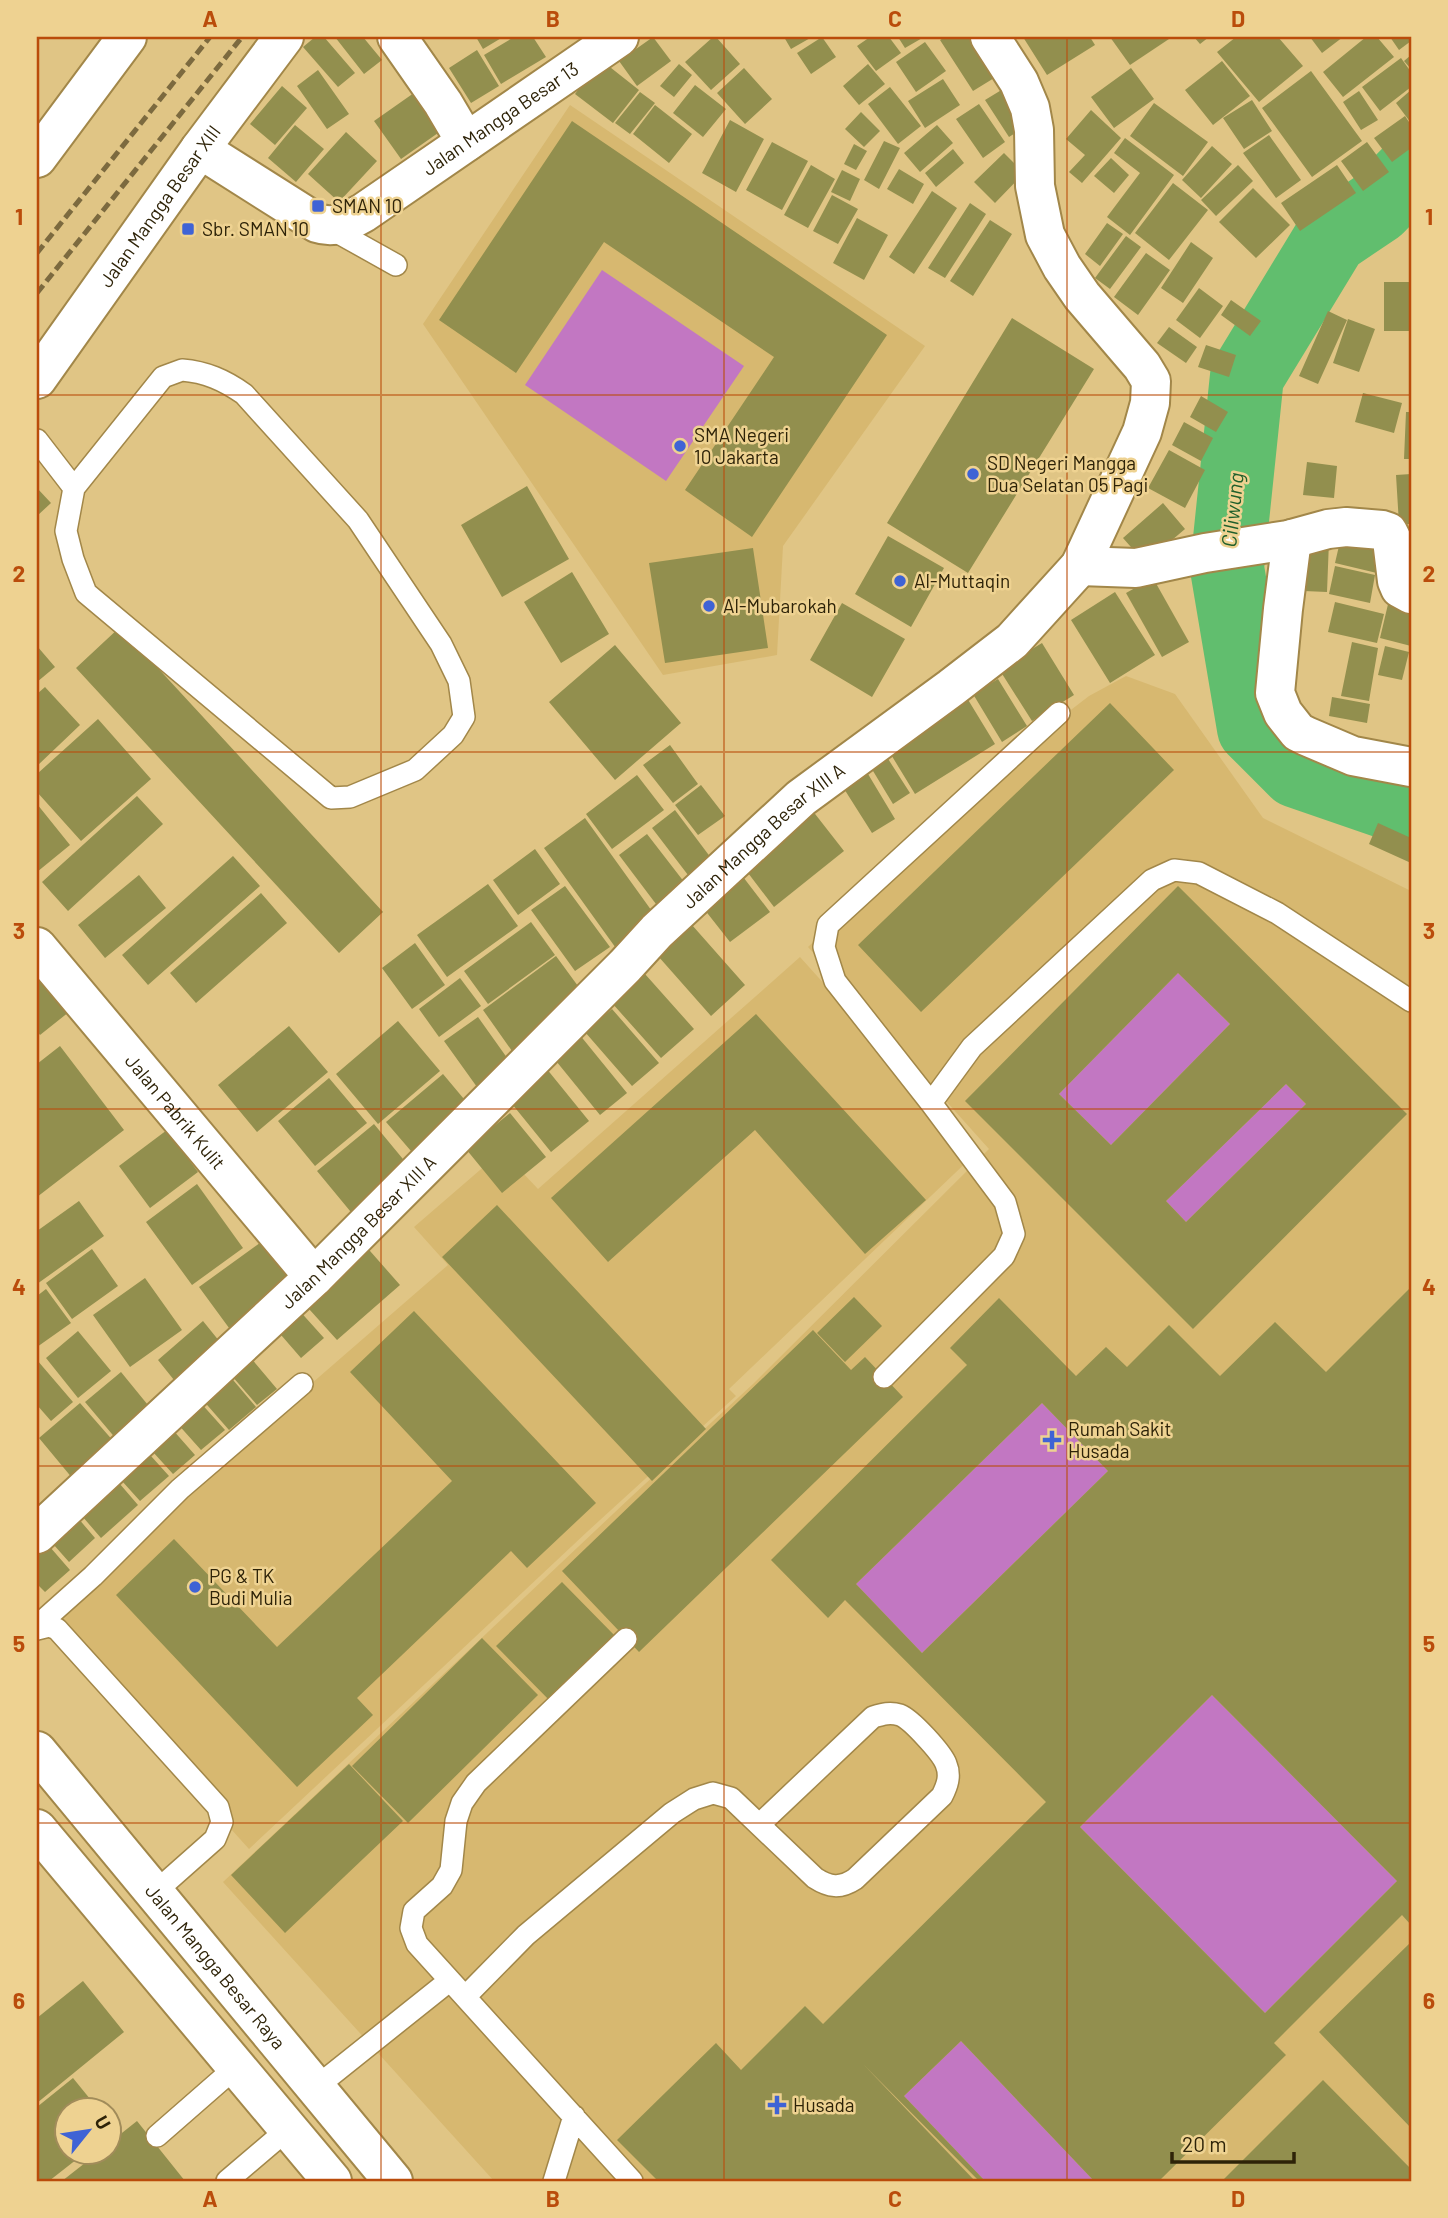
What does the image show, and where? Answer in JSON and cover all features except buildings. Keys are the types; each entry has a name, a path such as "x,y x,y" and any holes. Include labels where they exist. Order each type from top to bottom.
{"street":[{"path":"37,158 127,37"},
{"name":"Jalan Mangga Besar XIII","path":"37,379 200,149 284,37"},
{"path":"397,37 443,103 466,142"},
{"name":"Jalan Mangga Besar 13","path":"326,226 341,225 363,213 619,37"},
{"name":"Jalan Mangga Besar XIII A","path":"37,1534 314,1277 667,922 801,798 1012,641 1080,566 1142,432 1150,403 1151,381 1142,366 1082,296 1045,235 1035,186 1034,130 1030,108 1019,82 990,37"},
{"path":"200,149 317,223 326,226"},
{"path":"1080,566 1136,568 1346,527 1386,531 1392,540 1397,581 1400,588 1411,594"},
{"path":"1290,540 1275,694 1283,713 1298,732 1353,756 1411,767"},
{"name":"Jalan Pabrik Kulit","path":"37,947 314,1277"},
{"name":"Jalan Mangga Besar Raya","path":"37,1751 393,2181"},
{"path":"37,1829 332,2181"}],"lane":[{"path":"326,226 396,265"},
{"path":"37,440 74,488 66,531 86,593 331,798 350,797 415,770 453,735 464,717 459,681 441,644 358,520 244,394 226,382 198,371 182,370 163,377 74,488"},
{"path":"884,1377 1004,1255 1014,1234 1004,1202 931,1102 835,981 824,947 828,925 1059,713"},
{"path":"931,1102 972,1047 995,1025 1152,880 1174,870 1199,873 1277,913 1411,1001"},
{"path":"37,1627 93,1576 180,1489 302,1384"},
{"path":"37,1627 49,1626 57,1629 218,1807 222,1822 215,1839 154,1893"},
{"path":"626,1639 476,1783 463,1803 456,1821 451,1870 442,1886 414,1911 411,1928 417,1944 449,1981 632,2181"},
{"path":"466,1997 526,1935 671,1813 694,1799 713,1793 731,1798 815,1878 835,1887 846,1885 855,1879 942,1796 949,1783 946,1764 931,1744 903,1716 888,1713 873,1717 760,1824"},
{"path":"315,2088 449,1981"},
{"path":"157,2136 236,2067"},
{"path":"554,2181 574,2116"},
{"path":"227,2181 288,2129"}],"shaded area":[{"name":"SMA Negeri 10 Jakarta","path":"570,105 925,346 783,546 777,655 663,675 423,324"},
{"path":"602,270 744,366 666,481 525,385"},
{"name":"Rumah Sakit Husada","path":"1126,676 1175,694 1263,818 1411,891 1411,2181 494,2181 223,1882 753,1384 989,1149 808,947 1015,753 1089,696"},
{"path":"800,957 976,1153 729,1389 736,1396 249,1849 49,1627 198,1482 448,1265 414,1227 502,1151 538,1189"},
{"path":"1178,973 1230,1024 1111,1145 1059,1094"},
{"path":"1286,1084 1306,1104 1186,1222 1166,1201"},
{"path":"1042,1403 1108,1471 922,1653 856,1584"},
{"path":"1212,1695 1397,1881 1265,2013 1080,1827"},
{"path":"961,2041 1094,2181 985,2181 904,2096"}],"waterway":[{"name":"Ciliwung","path":"1411,172 1377,207 1331,238 1247,376 1227,568 1254,728 1297,771 1387,802 1411,806"}],"railway":[{"path":"37,253 210,37"},
{"path":"37,293 242,37"}],"place":[{"name":"SMAN 10","path":"318,206"},
{"name":"Sbr. SMAN 10","path":"188,229"},
{"name":"SMA Negeri 10 Jakarta","path":"680,446"},
{"name":"SD Negeri Mangga Dua Selatan 05 Pagi","path":"973,474"},
{"name":"Al-Muttaqin","path":"900,581"},
{"name":"Al-Mubarokah","path":"709,606"},
{"name":"Rumah Sakit Husada","path":"1052,1440"},
{"name":"PG & TK Budi Mulia","path":"195,1587"},
{"name":"Husada","path":"777,2105"}]}
